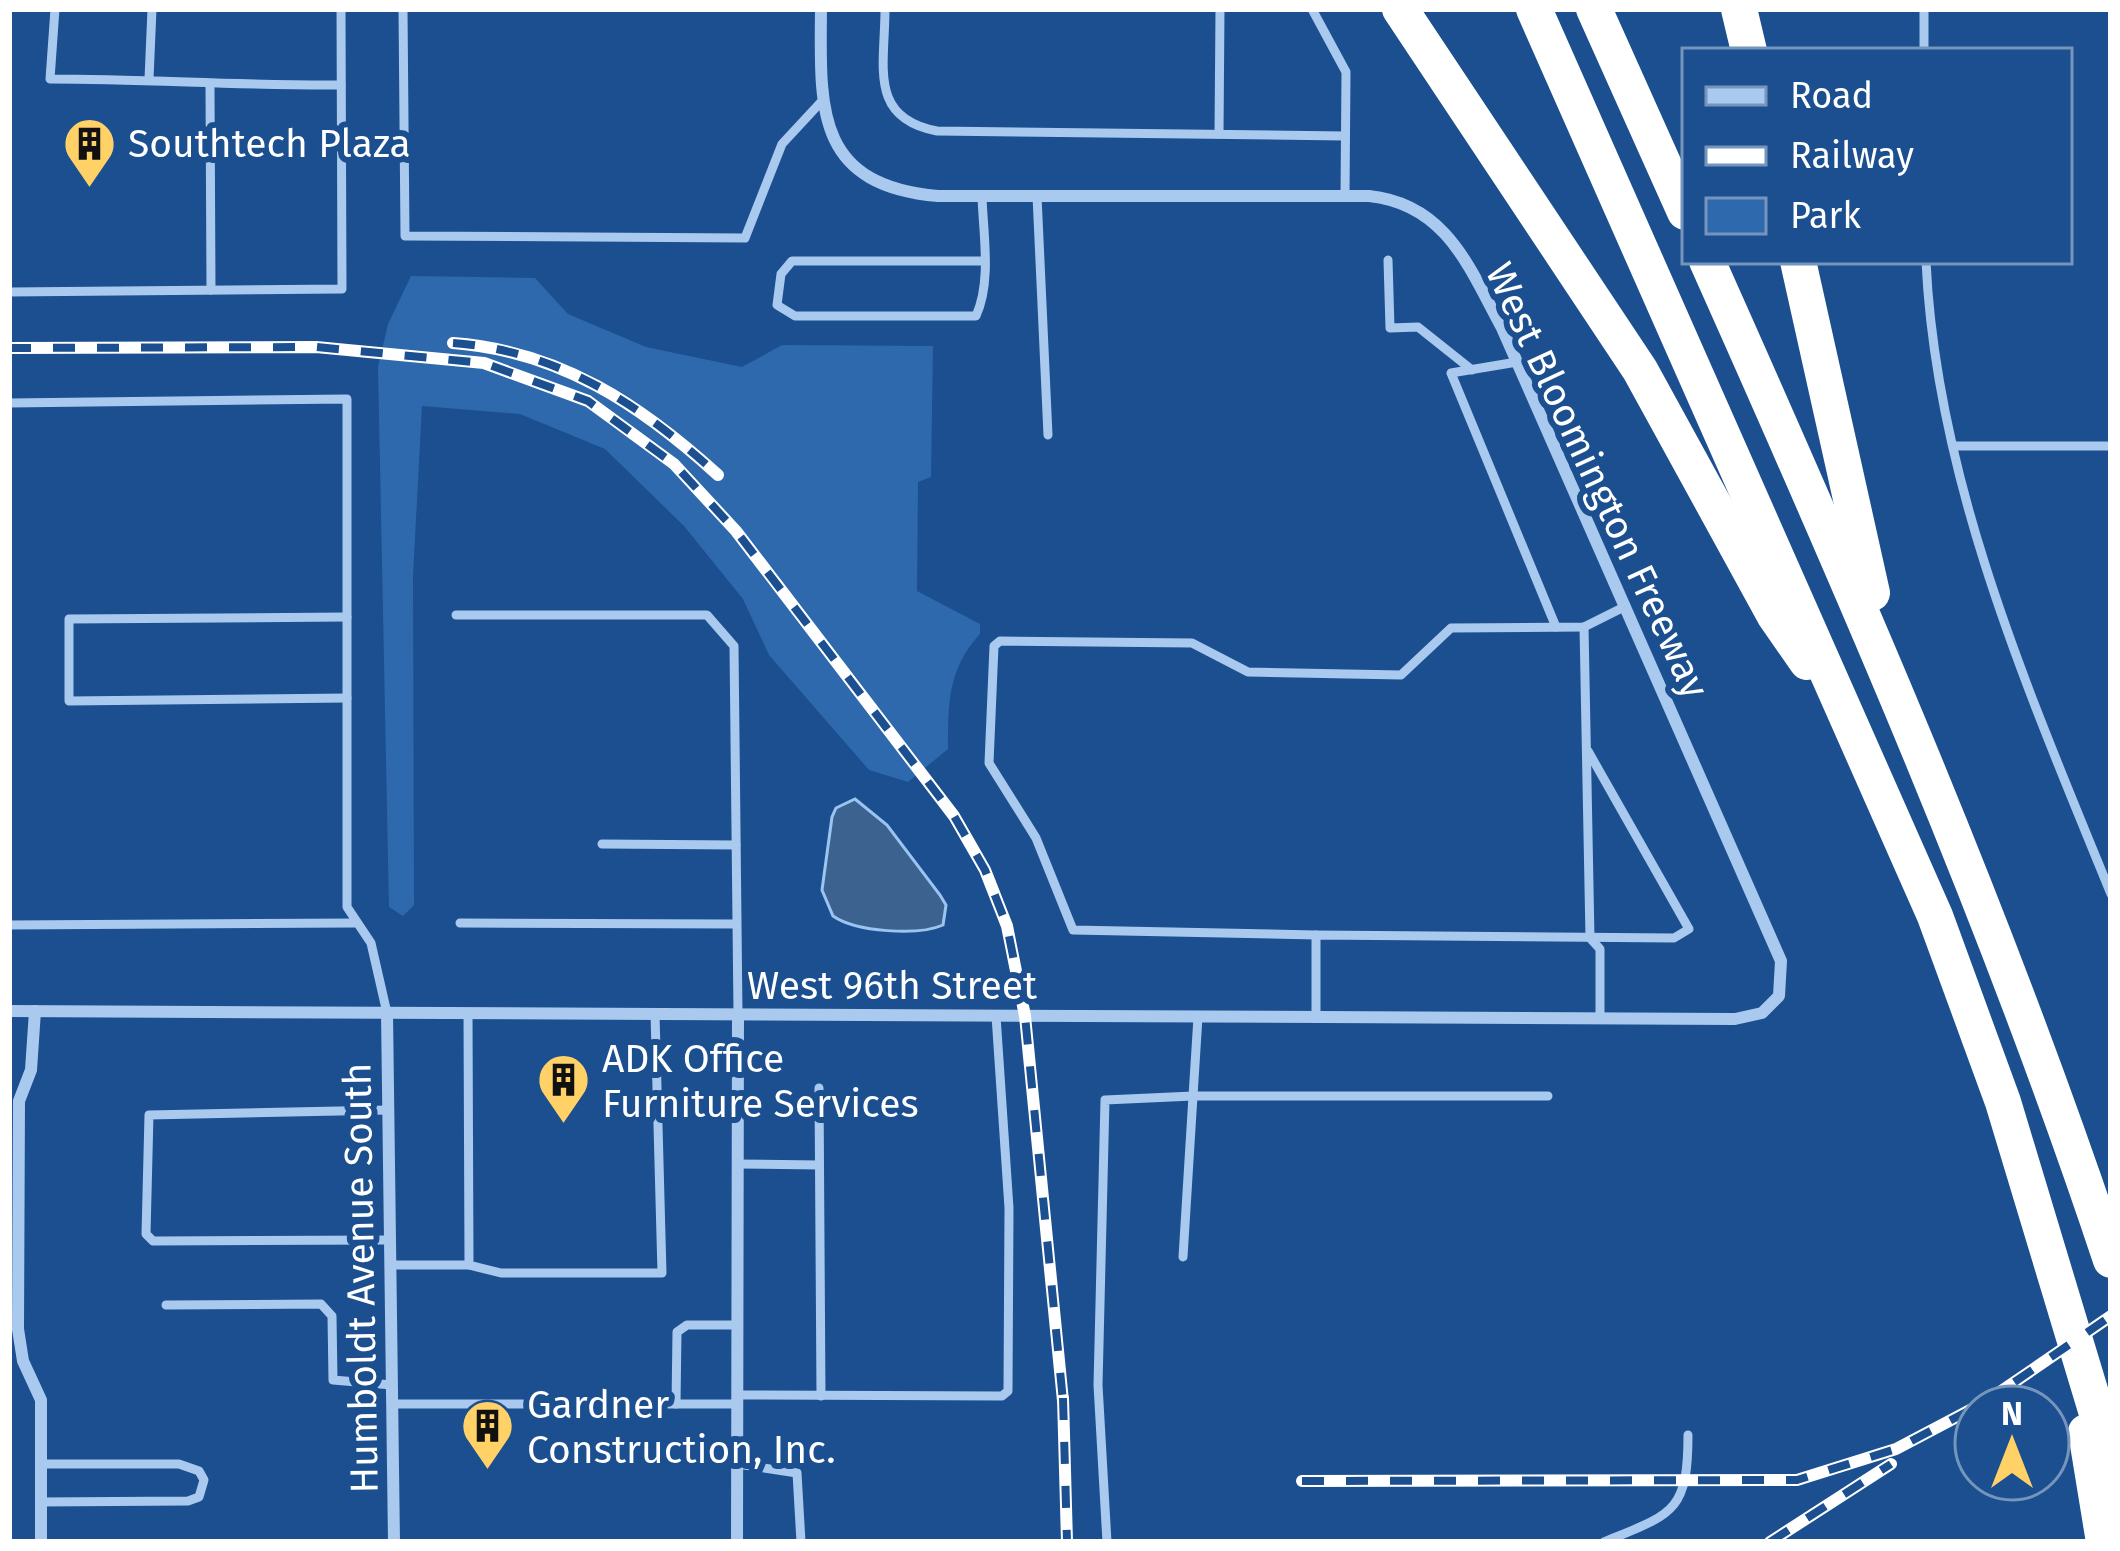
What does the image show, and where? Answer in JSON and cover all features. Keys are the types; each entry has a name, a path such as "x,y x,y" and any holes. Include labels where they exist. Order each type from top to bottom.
{"highway":[{"path":"1400,9 1640,370 1774,616 1854,730"},
{"path":"1534,9 1936,916 2003,1102 2111,1460"},
{"path":"1594,9 1682,205"},
{"path":"1739,9 1748,48"},
{"path":"1708,264 1888,667 1981,892 2111,1260"},
{"path":"1799,264 1888,667"},
{"path":"2064,1298 2104,1542"}],"street":[{"name":"West Bloomington Freeway","path":"821,9 821,102 837,150 867,176 912,194 1345,196 1390,198 1429,215 1477,283 1517,362 1781,962 1783,982 1771,1006"},
{"name":"West 96th Street","path":"9,1011 1735,1019 1771,1006"},
{"path":"35,1011 31,1070 19,1101 18,1329 23,1361 41,1400 41,1542"},
{"name":"Humboldt Avenue South","path":"387,1013 394,1542"},
{"path":"737,1542 738,1014"}],"lane":[{"path":"55,9 50,79 149,79 210,87 341,86"},
{"path":"149,79 152,9"},
{"path":"9,292 342,290 341,9"},
{"path":"403,9 405,236 746,238 782,144 821,102"},
{"path":"885,9 889,105 905,125 937,131 1346,136"},
{"path":"1219,134 1220,9"},
{"path":"1312,9 1346,72 1345,196"},
{"path":"1924,9 1924,48"},
{"path":"210,87 211,290"},
{"path":"982,196 984,298 976,316 795,316 777,305 782,274 792,262 983,261"},
{"path":"1037,196 1048,435"},
{"path":"1388,260 1390,328 1418,327 1472,370"},
{"path":"1926,264 1929,338 1953,446 2030,697 2111,894"},
{"path":"1517,362 1451,374 1556,627"},
{"path":"9,403 347,399 346,908 371,943 387,1013"},
{"path":"1953,446 2111,446"},
{"path":"1588,751 1689,929 1673,938 1073,931 1036,838 989,763 994,646 1000,640 1192,643 1248,672 1400,675 1451,628 1584,627 1626,606"},
{"path":"456,615 707,615 724,628 734,646 738,1014"},
{"path":"347,617 69,620 69,701 347,698"},
{"path":"1584,627 1590,938 1600,949 1600,1018"},
{"path":"602,844 736,845"},
{"path":"9,925 357,923"},
{"path":"460,923 736,924"},
{"path":"1316,935 1316,1017"},
{"path":"468,1013 469,1265"},
{"path":"390,1265 469,1265 501,1273 662,1273 655,1014"},
{"path":"392,1404 676,1404 821,1396 1002,1396 1008,1391 1010,1208 996,1016"},
{"path":"1183,1257 1198,1017"},
{"path":"819,1088 821,1396"},
{"path":"1107,1542 1098,1385 1105,1100 1548,1096"},
{"path":"388,1110 148,1114 146,1234 153,1241 390,1240"},
{"path":"737,1164 819,1165"},
{"path":"166,1305 321,1304 332,1316 333,1380 392,1385"},
{"path":"676,1404 677,1332 687,1325 737,1325"},
{"path":"1604,1542 1663,1518 1685,1490 1688,1435"},
{"path":"41,1464 179,1464 200,1471 204,1480 199,1497 188,1501 41,1502"},
{"path":"737,1464 797,1473 801,1542"}],"green space":[{"path":"411,276 535,278 568,314 646,347 742,367 782,345 933,346 931,477 918,482 917,591 980,624 980,634 962,660 952,687 948,749 908,782 869,770 769,655 743,599 684,526 605,449 520,414 422,406 413,576 414,905 403,916 389,907 378,367 388,324"}],"shaded area":[{"path":"855,799 887,825 940,895 946,905 943,925 887,931 833,916 822,890 832,817 836,808"}],"railway":[{"path":"453,343 529,357 597,386 659,426 718,475"},
{"path":"9,348 316,347 484,363 588,401 674,464 736,531 954,816 985,870 1007,926 1025,1016 1063,1401"},
{"path":"2013,1383 2111,1316"},
{"path":"1063,1398 1067,1542"},
{"path":"1302,1481 1797,1480 1896,1449 1952,1419"},
{"path":"1770,1542 1891,1464"}],"place":[{"name":"Southtech Plaza","path":"89,189"},
{"name":"ADK Office Furniture Services","path":"563,1126"},
{"name":"Gardner Construction, Inc.","path":"488,1472"}]}
